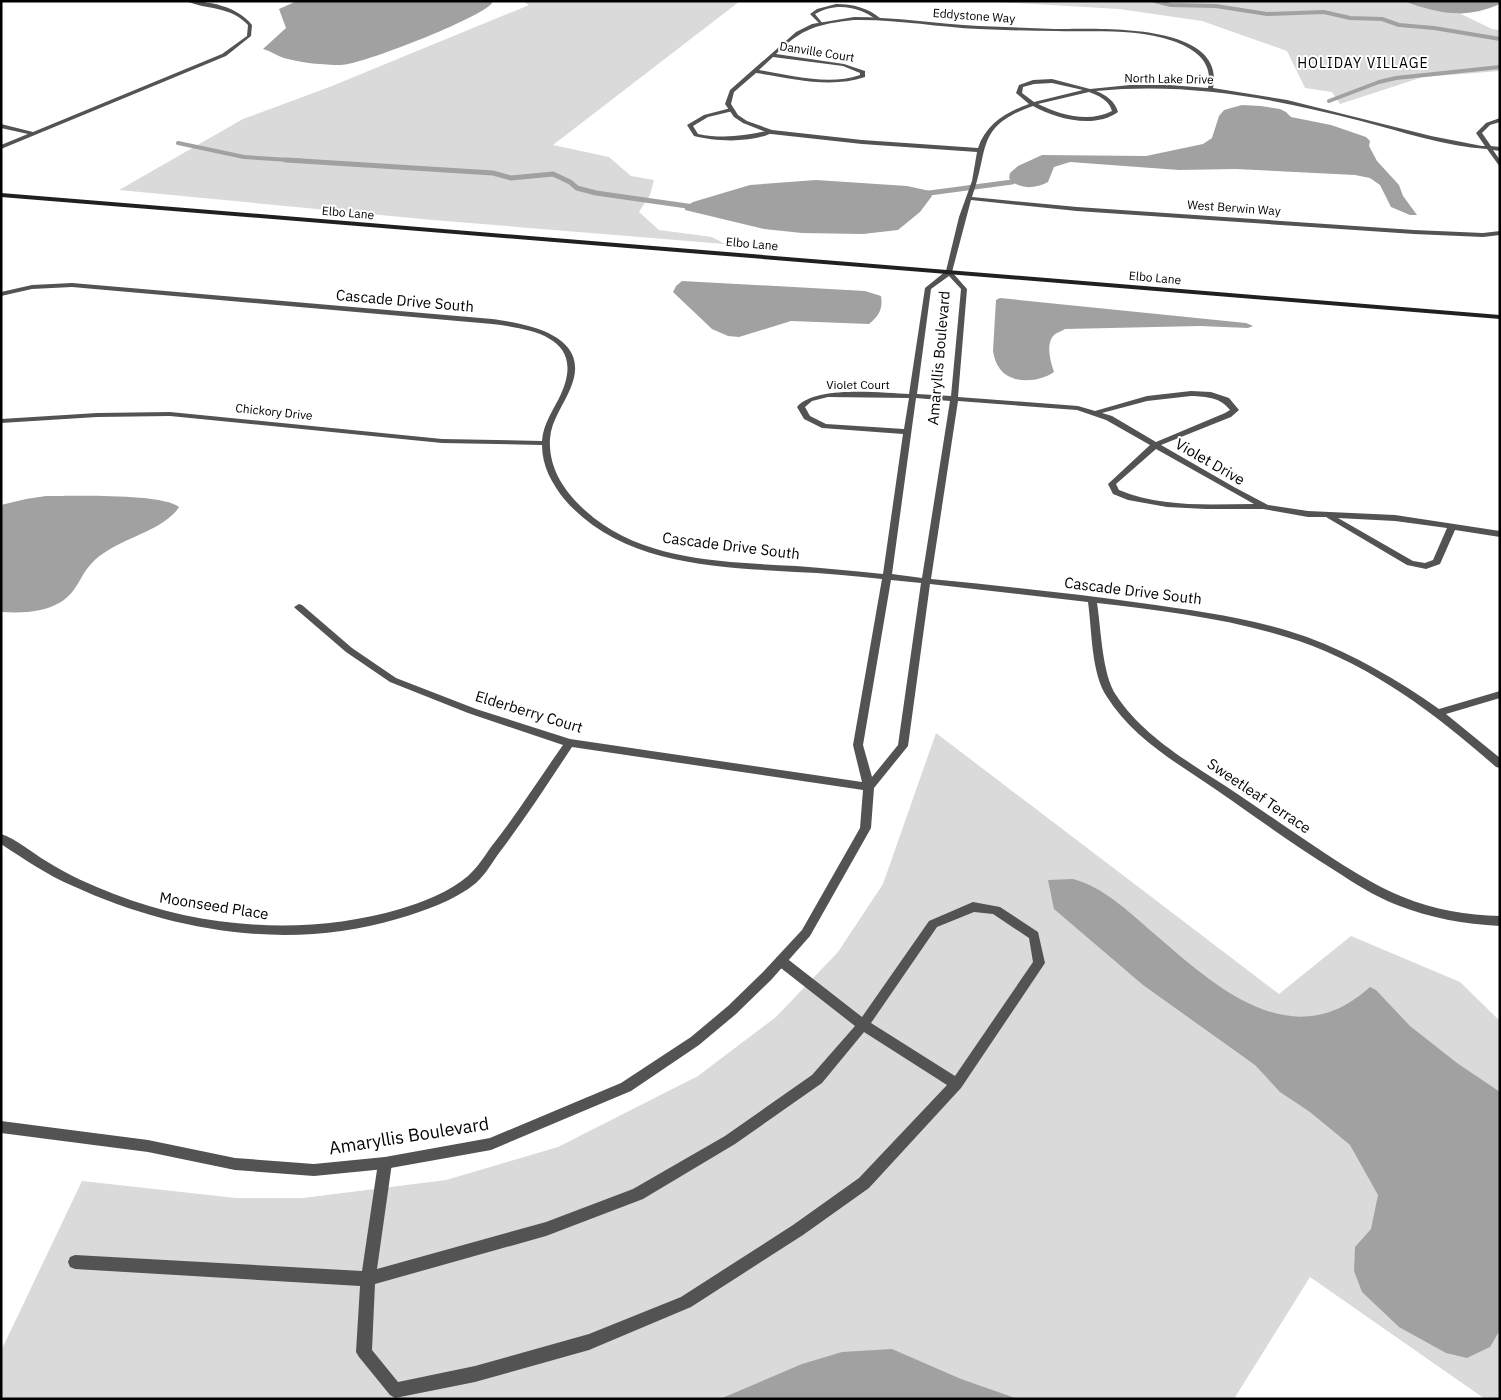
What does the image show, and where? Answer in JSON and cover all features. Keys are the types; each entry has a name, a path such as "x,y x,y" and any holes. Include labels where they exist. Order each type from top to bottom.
{"street":[{"path":"1,147 224,55 249,36 250,25 240,15 188,1"},
{"path":"821,24 812,14 819,8 839,6 857,7 872,12 879,19"},
{"name":"Eddystone Way","path":"730,110 728,104 732,91 798,32 839,20 879,19 968,26 1153,34 1179,42 1204,56 1211,67 1213,80 1210,90"},
{"name":"Danville Court","path":"754,71 830,80 856,79 863,76 863,72 844,65 772,55"},
{"path":"1052,81 1090,91 1109,101 1115,108 1115,112 1103,118 1080,118 1059,114 1034,104 1022,96 1019,90 1021,86 1034,82 1052,81"},
{"name":"North Lake Drive","path":"949,272 974,182 980,150 985,138 997,123 1034,104 1063,96 1090,91 1161,86 1210,90 1272,98 1416,135 1500,149"},
{"path":"771,132 746,138 713,140 696,135 690,125 706,116 730,110 745,122 771,132 862,142 980,150"},
{"path":"1500,120 1488,124 1479,133 1500,165"},
{"path":"1,126 33,133"},
{"name":"Elbo Lane","path":"1,195 1500,317"},
{"name":"West Berwin Way","path":"968,198 1076,209 1430,233 1499,234"},
{"name":"Amaryllis Boulevard","path":"1,1127 148,1146 235,1164 314,1170 385,1163 491,1144 626,1087 695,1041 732,1010 806,933 865,828 869,787 858,745 887,578 928,288 949,272 964,289 954,400 903,746 869,787"},
{"name":"Cascade Drive South","path":"1,294 32,287 72,285 457,318 529,328 547,334 560,343 569,353 572,364 571,376 549,425 544,452 547,465 554,479 574,505 622,540 642,548 685,557 753,566 844,572 1092,599 1202,613 1258,626 1328,648 1358,664 1439,713 1461,729 1500,764"},
{"name":"Violet Court","path":"908,432 825,426 803,415 801,407 805,402 815,397 828,395 914,396"},
{"path":"1096,413 1118,404 1159,396 1209,395 1232,403 1234,410 1228,415 1155,445 1112,484 1116,492 1128,499 1188,506 1266,507"},
{"name":"Violet Drive","path":"914,396 1078,408 1096,413 1109,418 1246,498 1266,507 1327,515 1394,518 1500,534"},
{"name":"Chickory Drive","path":"1,420 97,415 170,414 442,441 545,443"},
{"path":"1327,515 1366,536 1396,557 1410,563 1426,566 1437,562 1452,526"},
{"name":"Sweetleaf Terrace","path":"1092,599 1102,675 1110,694 1123,713 1144,732 1260,816 1363,882 1400,901 1439,914 1477,920 1500,921"},
{"name":"Elderberry Court","path":"299,607 349,650 393,680 472,711 568,743 869,787"},
{"path":"1439,713 1500,694"},
{"name":"Moonseed Place","path":"1,838 48,869 76,883 107,896 175,917 248,929 287,932 326,930 402,913 438,899 469,882 507,835 568,743"},
{"path":"75,1262 368,1279 546,1229 638,1194 730,1140 817,1079 863,1025 934,924 973,907 996,910 1034,935 1039,963 956,1084 864,1183 798,1230 686,1302 589,1342 475,1374 395,1390 364,1352 368,1279 385,1163"},
{"path":"781,961 863,1025 956,1084"}],"shaded area":[{"path":"297,1 492,1 492,3 484,10 446,29 372,57 341,65 298,61 281,57 263,49 286,28 279,9"},
{"path":"522,1 740,1 553,145 609,157 631,176 654,180 650,195 639,212 659,230 712,237 725,244 433,220 119,190 243,119 332,86 529,5"},
{"path":"981,1 1500,1 1461,14 1492,29 1500,30 1500,71 1423,77 1340,104 1332,92 1305,88 1287,51 1202,21 1119,9"},
{"path":"1403,1 1500,1 1500,4 1475,12 1451,13 1428,9"},
{"path":"1242,105 1280,109 1291,117 1331,125 1366,137 1370,141 1369,146 1377,161 1399,185 1403,196 1417,215 1410,215 1391,207 1380,185 1370,178 1355,175 1236,169 1179,170 1070,162 1054,167 1048,182 1038,186 1027,187 1017,185 1009,178 1010,173 1018,166 1042,155 1146,156 1203,144 1212,138 1219,116 1224,110"},
{"path":"816,180 907,186 930,191 932,196 920,212 898,230 863,234 802,233 764,229 685,210 685,207 693,202 750,185"},
{"path":"682,281 865,291 881,296 881,308 878,315 869,324 791,321 739,337 728,336 712,329 673,292"},
{"path":"1000,298 1246,323 1253,326 1248,328 1200,326 1065,329 1054,335 1051,339 1049,348 1054,372 1034,380 1019,380 1005,374 996,363 994,356 996,300"},
{"path":"46,496 136,497 155,499 179,507 165,521 103,553 88,568 72,593 61,602 54,606 32,611 1,612 1,505"},
{"path":"936,733 1279,994 1351,936 1460,982 1500,1021 1500,1399 1485,1399 1310,1277 1234,1399 1,1399 1,1351 82,1181 236,1198 303,1198 446,1180 558,1147 698,1076 776,1017 838,952 883,884"},
{"path":"1073,879 1095,888 1115,900 1200,972 1227,991 1254,1006 1282,1015 1311,1016 1340,1007 1370,987 1376,990 1410,1026 1457,1063 1500,1092 1500,1330 1490,1347 1467,1358 1446,1353 1399,1327 1362,1292 1354,1271 1355,1247 1371,1229 1378,1195 1350,1145 1310,1112 1280,1092 1255,1065 1143,985 1054,909 1048,880"},
{"path":"892,1349 961,1379 1018,1399 720,1399 802,1364 842,1352"}],"waterway":[{"path":"1155,1 1171,5 1216,6 1267,14 1324,12 1350,18 1382,19 1399,25 1434,28 1500,39"},
{"path":"1329,101 1379,82 1396,78 1500,67"},
{"path":"178,143 244,157 305,161"},
{"path":"286,160 493,173 511,178 553,174 570,182 577,188 596,193 694,207"},
{"path":"922,194 1012,182 1019,179"}],"district":[{"name":"HOLIDAY VILLAGE","path":"1363,63"}]}
